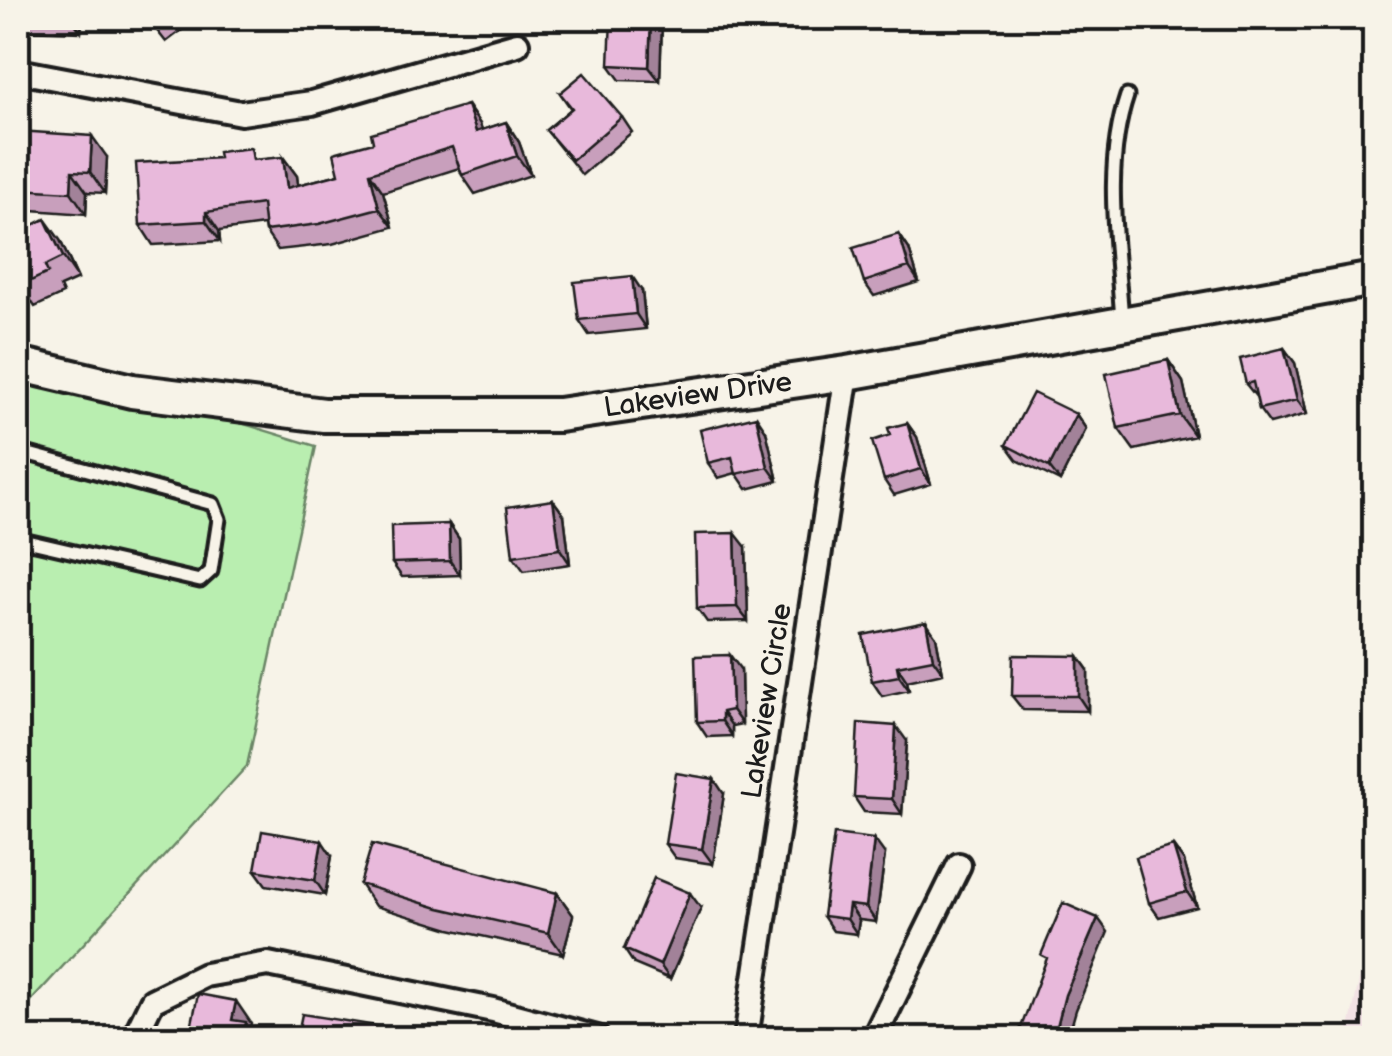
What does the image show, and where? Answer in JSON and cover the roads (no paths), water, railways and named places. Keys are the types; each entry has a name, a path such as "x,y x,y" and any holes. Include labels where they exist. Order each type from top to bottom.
{"street":[{"path":"18,71 240,113 312,102 517,44"},
{"name":"Lakeview Drive","path":"18,364 132,392 344,415 560,415 847,373 1374,279"},
{"name":"Lakeview Circle","path":"746,1038 847,373"},
{"path":"874,1038 959,866"},
{"path":"134,1038 152,1001 205,975 268,964 493,1010 596,1038"}],"lane":[{"path":"1122,324 1113,169 1114,142 1127,96"},
{"path":"18,451 213,504 219,520 212,570 200,580 18,539"}]}
